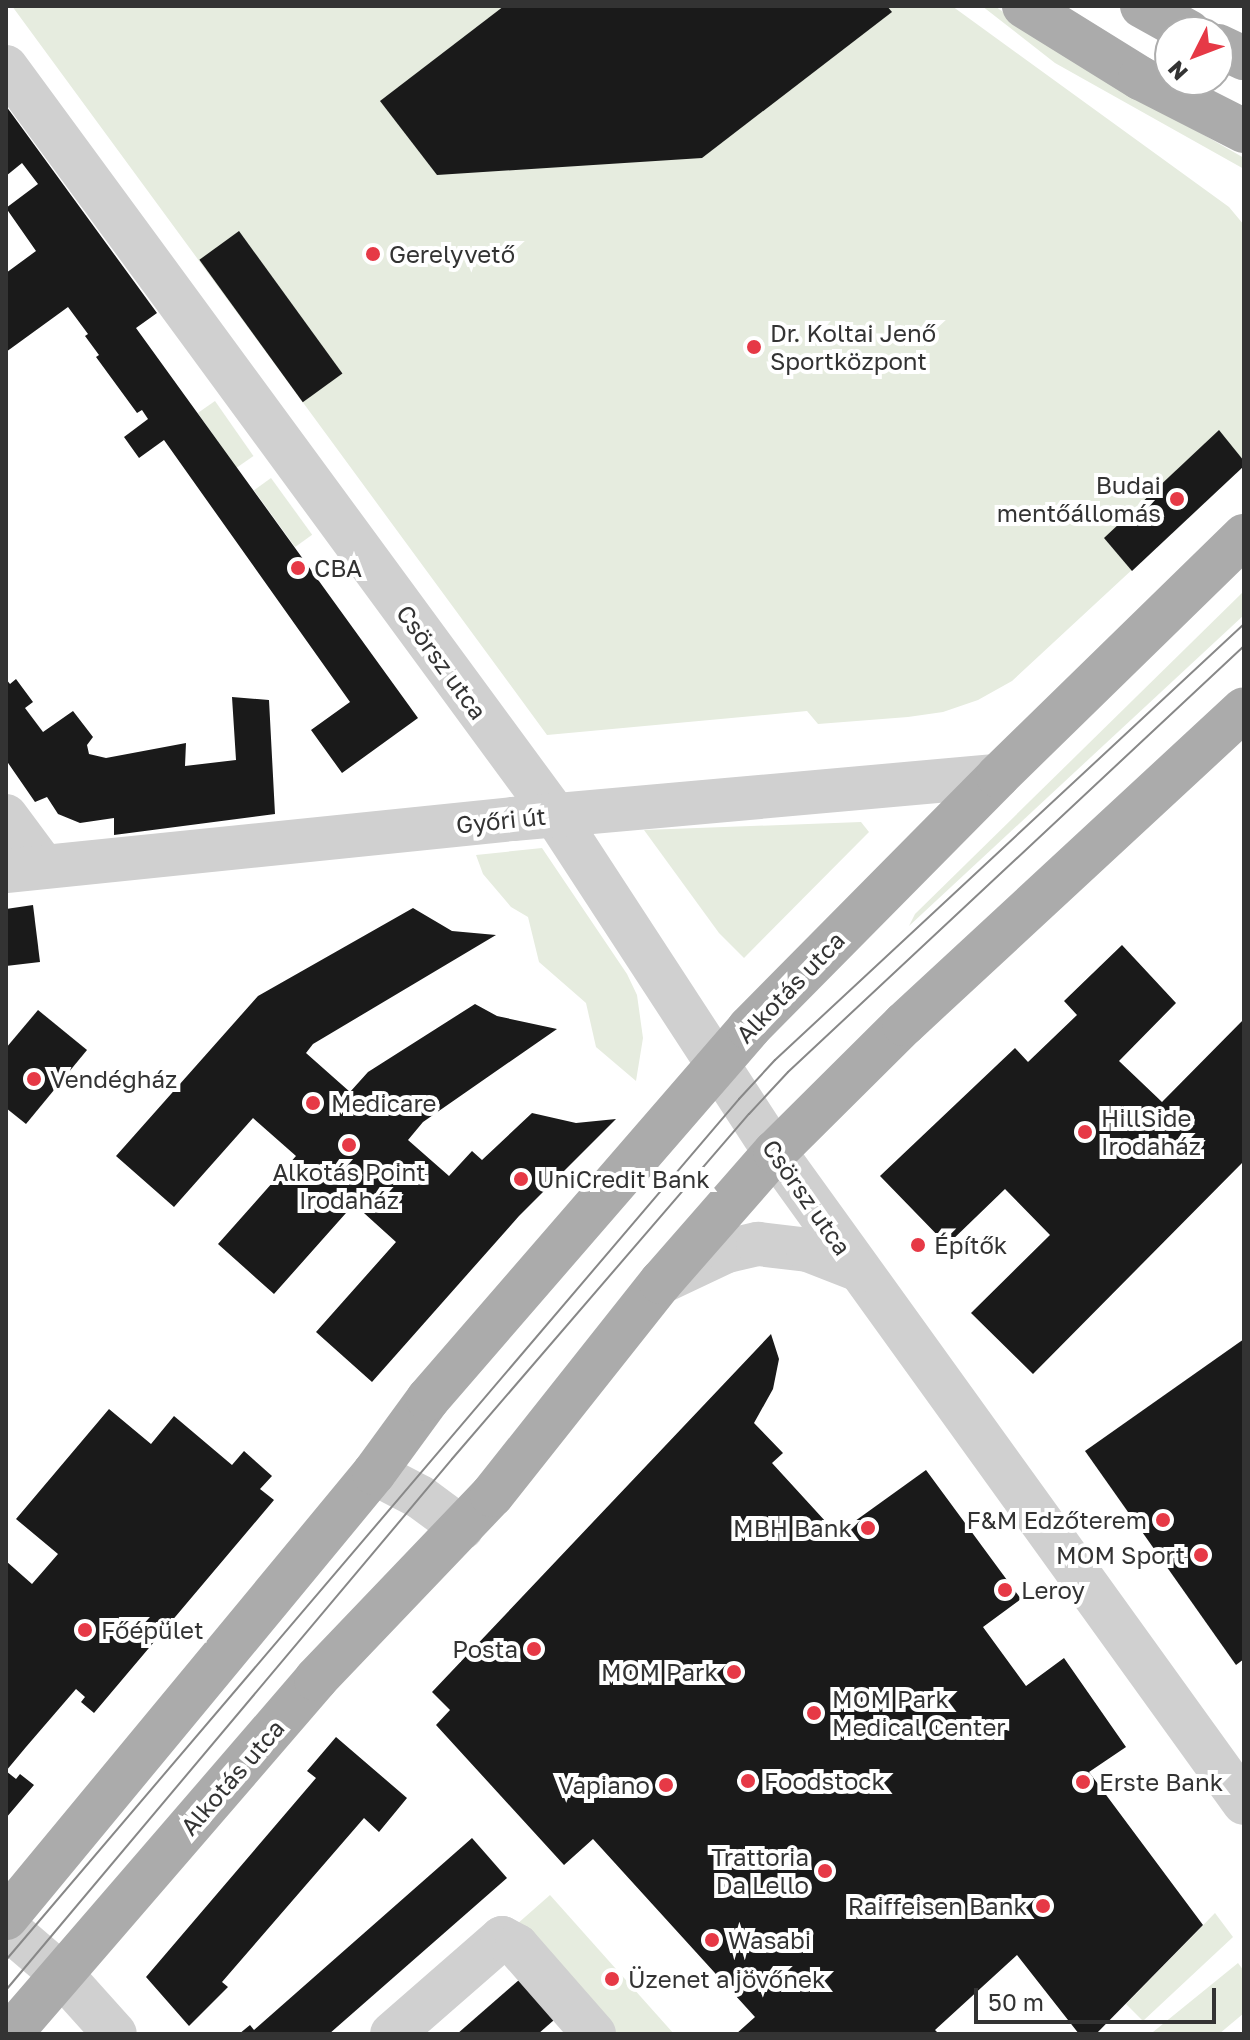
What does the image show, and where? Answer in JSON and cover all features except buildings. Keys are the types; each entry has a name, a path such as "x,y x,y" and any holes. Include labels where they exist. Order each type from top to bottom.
{"main road":[{"path":"1024,6 1140,78 1244,131"},
{"path":"1142,6 1160,16"},
{"name":"Alkotás utca","path":"6,1918 374,1473 428,1399 717,1064 998,776 1244,536"},
{"name":"Alkotás utca","path":"10,2034 316,1679 462,1528 661,1282 775,1152 904,1024 1244,709"}],"street":[{"name":"Csörsz utca","path":"6,67 555,815 775,1152 1244,1803"},
{"name":"Győri út","path":"24,869 555,815 998,776"},
{"path":"6,816 24,869"},
{"name":"Csörsz utca","path":"661,1282 727,1251 758,1244 808,1250 859,1270"},
{"path":"374,1473 420,1497 462,1528"},
{"path":"6,1927 62,1975 115,2034"},
{"path":"392,2034 502,1938 517,1946 594,2034"}],"shaded area":[{"name":"Dr. Koltai Jenő Sportközpont","path":"12,6 952,6 1229,207 1244,225 1244,466 1012,681 978,700 943,712 908,717 818,724 807,711 547,735"},
{"path":"982,6 995,6 1044,43 1244,158 1244,169 1055,63"},
{"path":"215,401 253,456 236,468 198,413"},
{"path":"271,478 312,535 295,547 254,490"},
{"path":"1244,591 1244,615 909,926 915,914"},
{"path":"861,822 869,832 744,958 719,933 644,830"},
{"path":"542,848 627,974 637,995 643,1038 636,1081 596,1047 586,1003 539,962 528,917 511,907 483,874 476,855"},
{"path":"550,1895 674,2034 599,2034 508,1932"},
{"path":"1215,1913 1233,1937 1143,2021 1126,2004"},
{"path":"1238,1963 1244,1971 1244,2013 1219,2034 1153,2032"}],"tram line":[{"path":"6,1960 775,1060 1244,624"},
{"path":"6,1990 452,1459 749,1114 788,1072 1244,646"}],"place":[{"name":"Gerelyvető","path":"373,254"},
{"name":"Dr. Koltai Jenő Sportközpont","path":"754,347"},
{"name":"Budai mentőállomás","path":"1177,499"},
{"name":"CBA","path":"298,568"},
{"name":"Vendégház","path":"34,1079"},
{"name":"Medicare","path":"313,1103"},
{"name":"HillSide Irodaház","path":"1085,1132"},
{"name":"Alkotás Point Irodaház","path":"349,1145"},
{"name":"UniCredit Bank","path":"521,1179"},
{"name":"Építők","path":"918,1245"},
{"name":"F&M Edzőterem","path":"1163,1520"},
{"name":"MBH Bank","path":"868,1528"},
{"name":"MOM Sport","path":"1201,1555"},
{"name":"Leroy","path":"1005,1590"},
{"name":"Főépület","path":"85,1630"},
{"name":"Posta","path":"534,1649"},
{"name":"MOM Park","path":"734,1672"},
{"name":"MOM Park Medical Center","path":"814,1713"},
{"name":"Foodstock","path":"748,1781"},
{"name":"Erste Bank","path":"1083,1782"},
{"name":"Vapiano","path":"666,1785"},
{"name":"Trattoria Da Lello","path":"825,1871"},
{"name":"Raiffeisen Bank","path":"1043,1906"},
{"name":"Wasabi","path":"712,1940"},
{"name":"Üzenet a jövőnek","path":"612,1979"}]}
